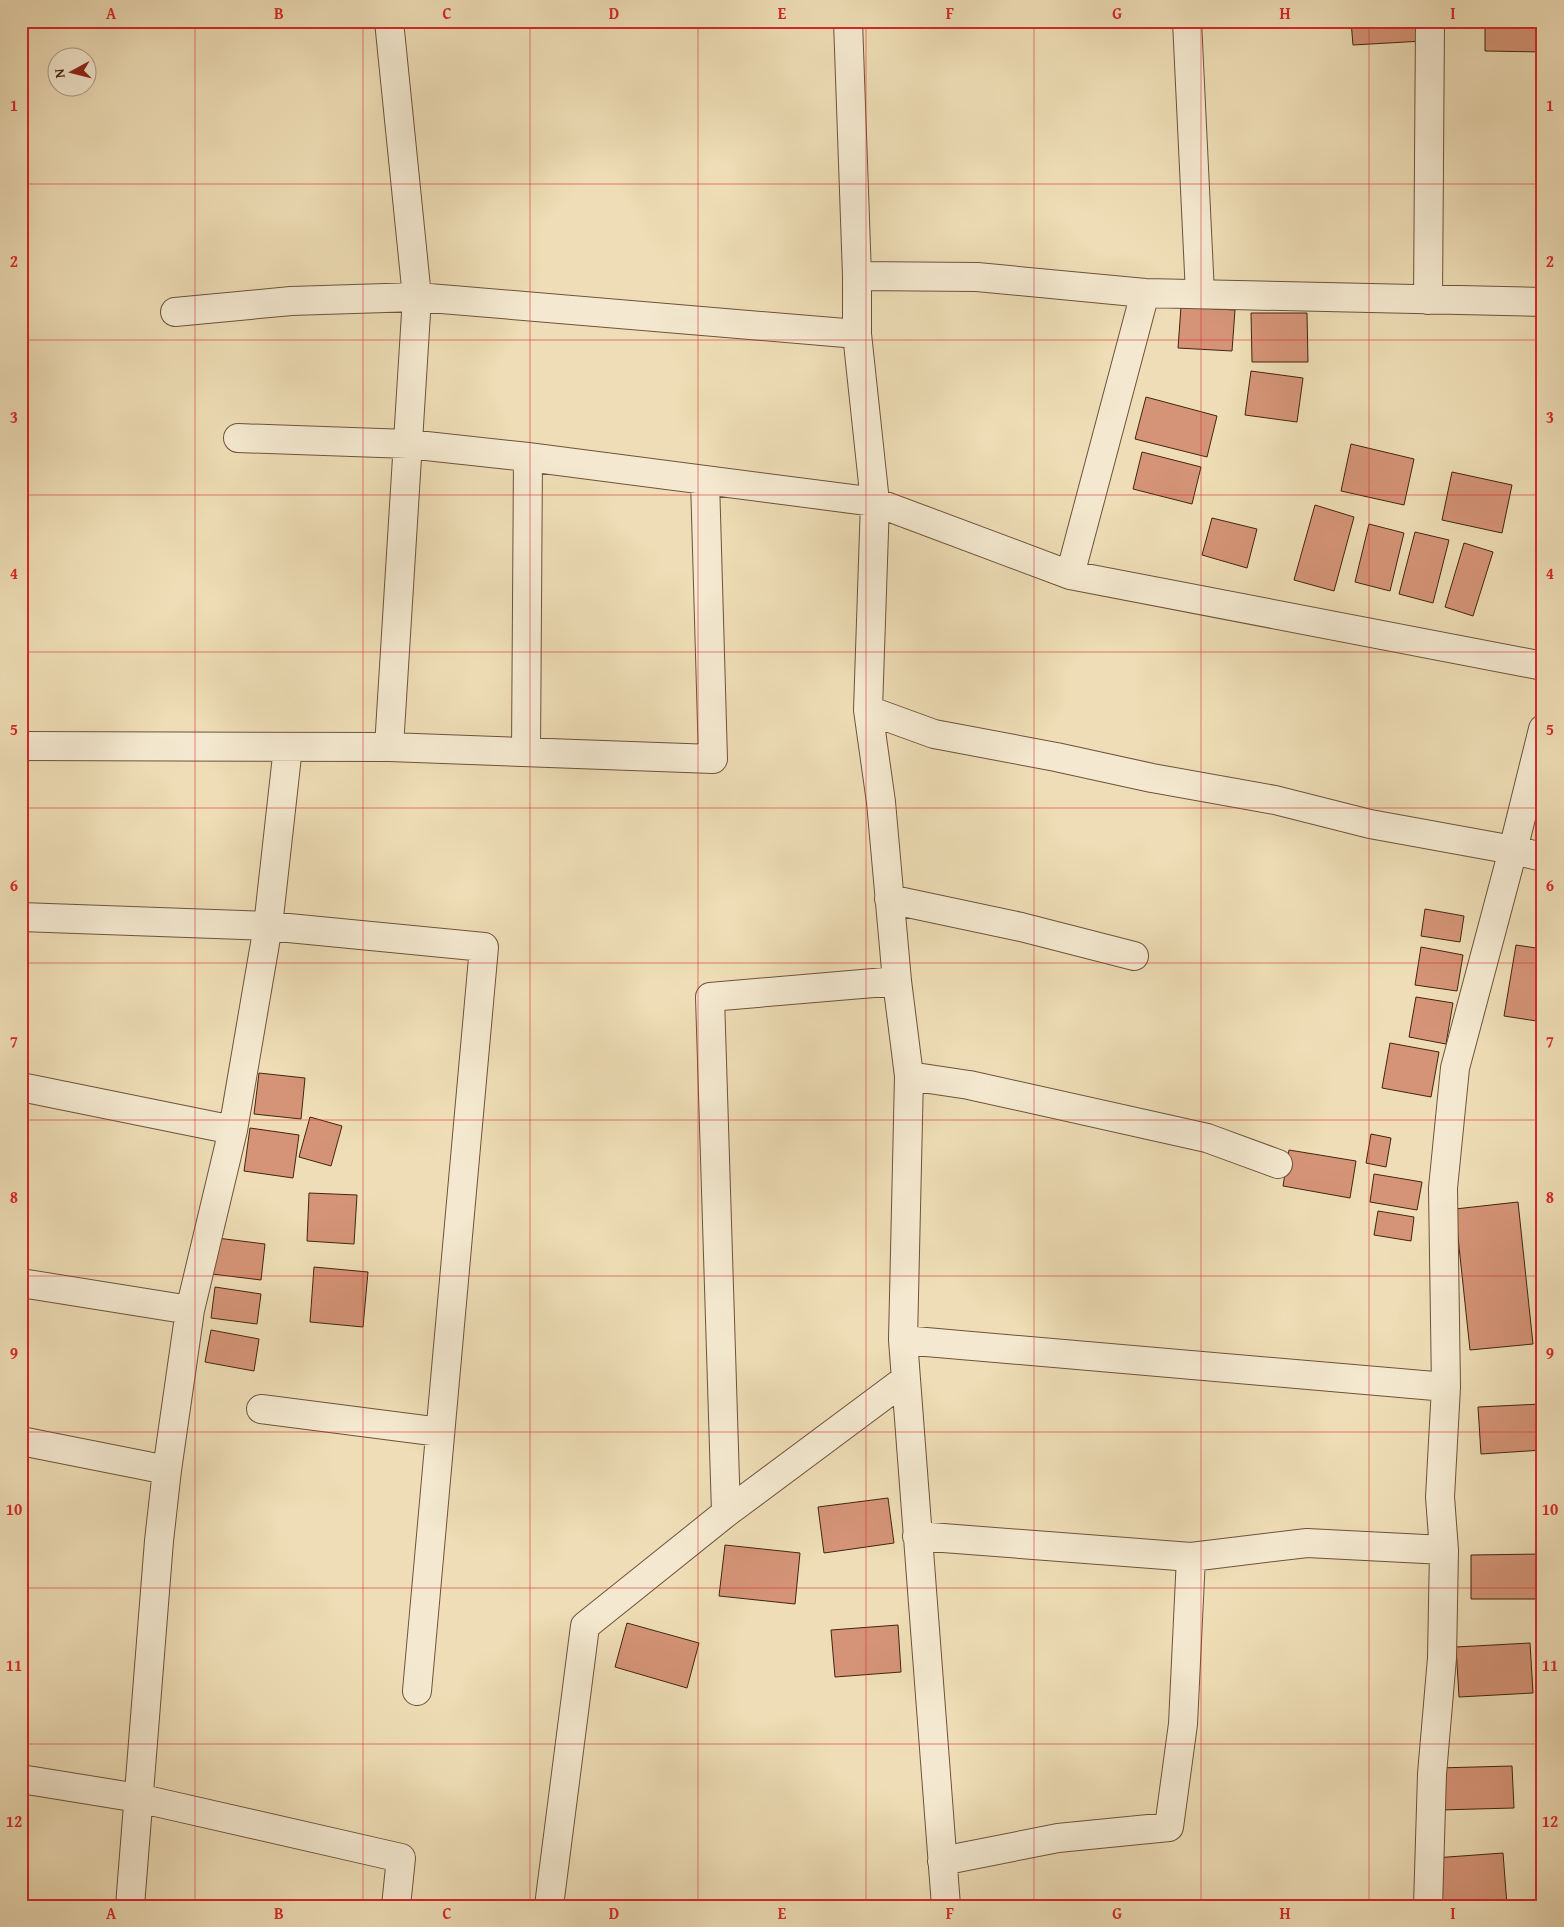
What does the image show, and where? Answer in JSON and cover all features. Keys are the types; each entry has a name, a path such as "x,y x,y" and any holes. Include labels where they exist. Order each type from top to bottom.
{"street":[{"path":"389,21 417,297 389,747"},
{"path":"848,21 857,276 856,334 875,502 868,710 881,802 897,981 909,1076 903,1340 946,1906"},
{"path":"1187,21 1200,294"},
{"path":"1428,300 1430,21"},
{"path":"857,276 977,277 1145,294 1543,302"},
{"path":"1070,575 1145,294"},
{"path":"175,312 291,301 417,297 856,334"},
{"path":"238,438 408,444 528,457 875,502 1070,575 1543,666"},
{"path":"526,752 528,457"},
{"path":"21,746 389,747 713,759 705,480"},
{"path":"868,710 934,734 1056,757 1152,778 1275,800 1370,824 1543,857"},
{"path":"1428,1906 1432,1774 1442,1658 1444,1550 1440,1497 1446,1387 1443,1188 1455,1068 1543,729"},
{"path":"130,1906 159,1541 167,1470 190,1310 233,1130 268,926 288,747"},
{"path":"889,899 1021,927 1134,956"},
{"path":"21,916 268,926 484,947 417,1690"},
{"path":"726,1513 710,997 897,981"},
{"path":"909,1076 969,1085 1207,1138 1278,1164"},
{"path":"21,1087 233,1130"},
{"path":"21,1283 190,1310"},
{"path":"903,1340 1446,1387"},
{"path":"548,1906 586,1626 726,1513 906,1379"},
{"path":"261,1409 440,1432"},
{"path":"21,1442 167,1470"},
{"path":"917,1536 1191,1557 1306,1543 1444,1550"},
{"path":"942,1860 1058,1838 1169,1827 1182,1724 1191,1557"},
{"path":"21,1779 138,1798 401,1858 396,1906"}],"building":[{"path":"1351,21 1421,21 1423,41 1353,45"},
{"path":"1485,21 1543,21 1543,52 1485,51"},
{"path":"1181,307 1235,310 1232,351 1178,348"},
{"path":"1251,313 1307,313 1308,362 1252,362"},
{"path":"1251,371 1303,378 1297,422 1245,415"},
{"path":"1146,397 1217,416 1207,457 1135,439"},
{"path":"1351,444 1414,459 1404,505 1341,491"},
{"path":"1142,452 1201,467 1192,504 1133,489"},
{"path":"1452,472 1512,485 1502,533 1442,520"},
{"path":"1315,505 1354,517 1334,591 1294,580"},
{"path":"1212,518 1257,529 1247,568 1202,555"},
{"path":"1369,524 1404,533 1390,591 1355,582"},
{"path":"1415,532 1449,540 1433,603 1399,594"},
{"path":"1464,543 1493,552 1473,616 1445,607"},
{"path":"1425,909 1464,916 1460,942 1421,936"},
{"path":"1516,945 1543,949 1543,1022 1504,1016"},
{"path":"1421,947 1463,955 1457,991 1415,985"},
{"path":"1416,997 1453,1003 1446,1044 1409,1037"},
{"path":"1390,1043 1439,1052 1431,1097 1382,1088"},
{"path":"259,1073 305,1078 301,1119 254,1114"},
{"path":"310,1117 342,1126 331,1166 299,1157"},
{"path":"250,1128 299,1135 293,1178 244,1171"},
{"path":"1371,1134 1391,1138 1386,1167 1366,1163"},
{"path":"1289,1150 1356,1161 1350,1198 1283,1186"},
{"path":"1374,1174 1422,1182 1417,1210 1370,1202"},
{"path":"309,1193 357,1195 354,1244 307,1241"},
{"path":"1518,1202 1533,1344 1470,1350 1455,1209"},
{"path":"1378,1211 1414,1217 1411,1241 1374,1235"},
{"path":"217,1238 265,1244 261,1280 212,1274"},
{"path":"314,1267 368,1272 363,1327 310,1322"},
{"path":"215,1287 261,1294 257,1324 211,1318"},
{"path":"211,1330 259,1339 254,1371 205,1362"},
{"path":"1541,1404 1543,1450 1481,1454 1478,1407"},
{"path":"888,1498 894,1543 824,1553 818,1507"},
{"path":"725,1545 800,1553 795,1604 719,1596"},
{"path":"1543,1554 1543,1599 1471,1599 1471,1555"},
{"path":"1538,1617 1543,1617 1543,1677 1539,1677"},
{"path":"627,1623 699,1643 687,1688 615,1667"},
{"path":"898,1625 901,1672 835,1677 831,1630"},
{"path":"1530,1643 1533,1693 1459,1697 1456,1647"},
{"path":"1512,1766 1514,1808 1439,1810 1437,1768"},
{"path":"1503,1853 1507,1905 1438,1906 1434,1858"}]}
